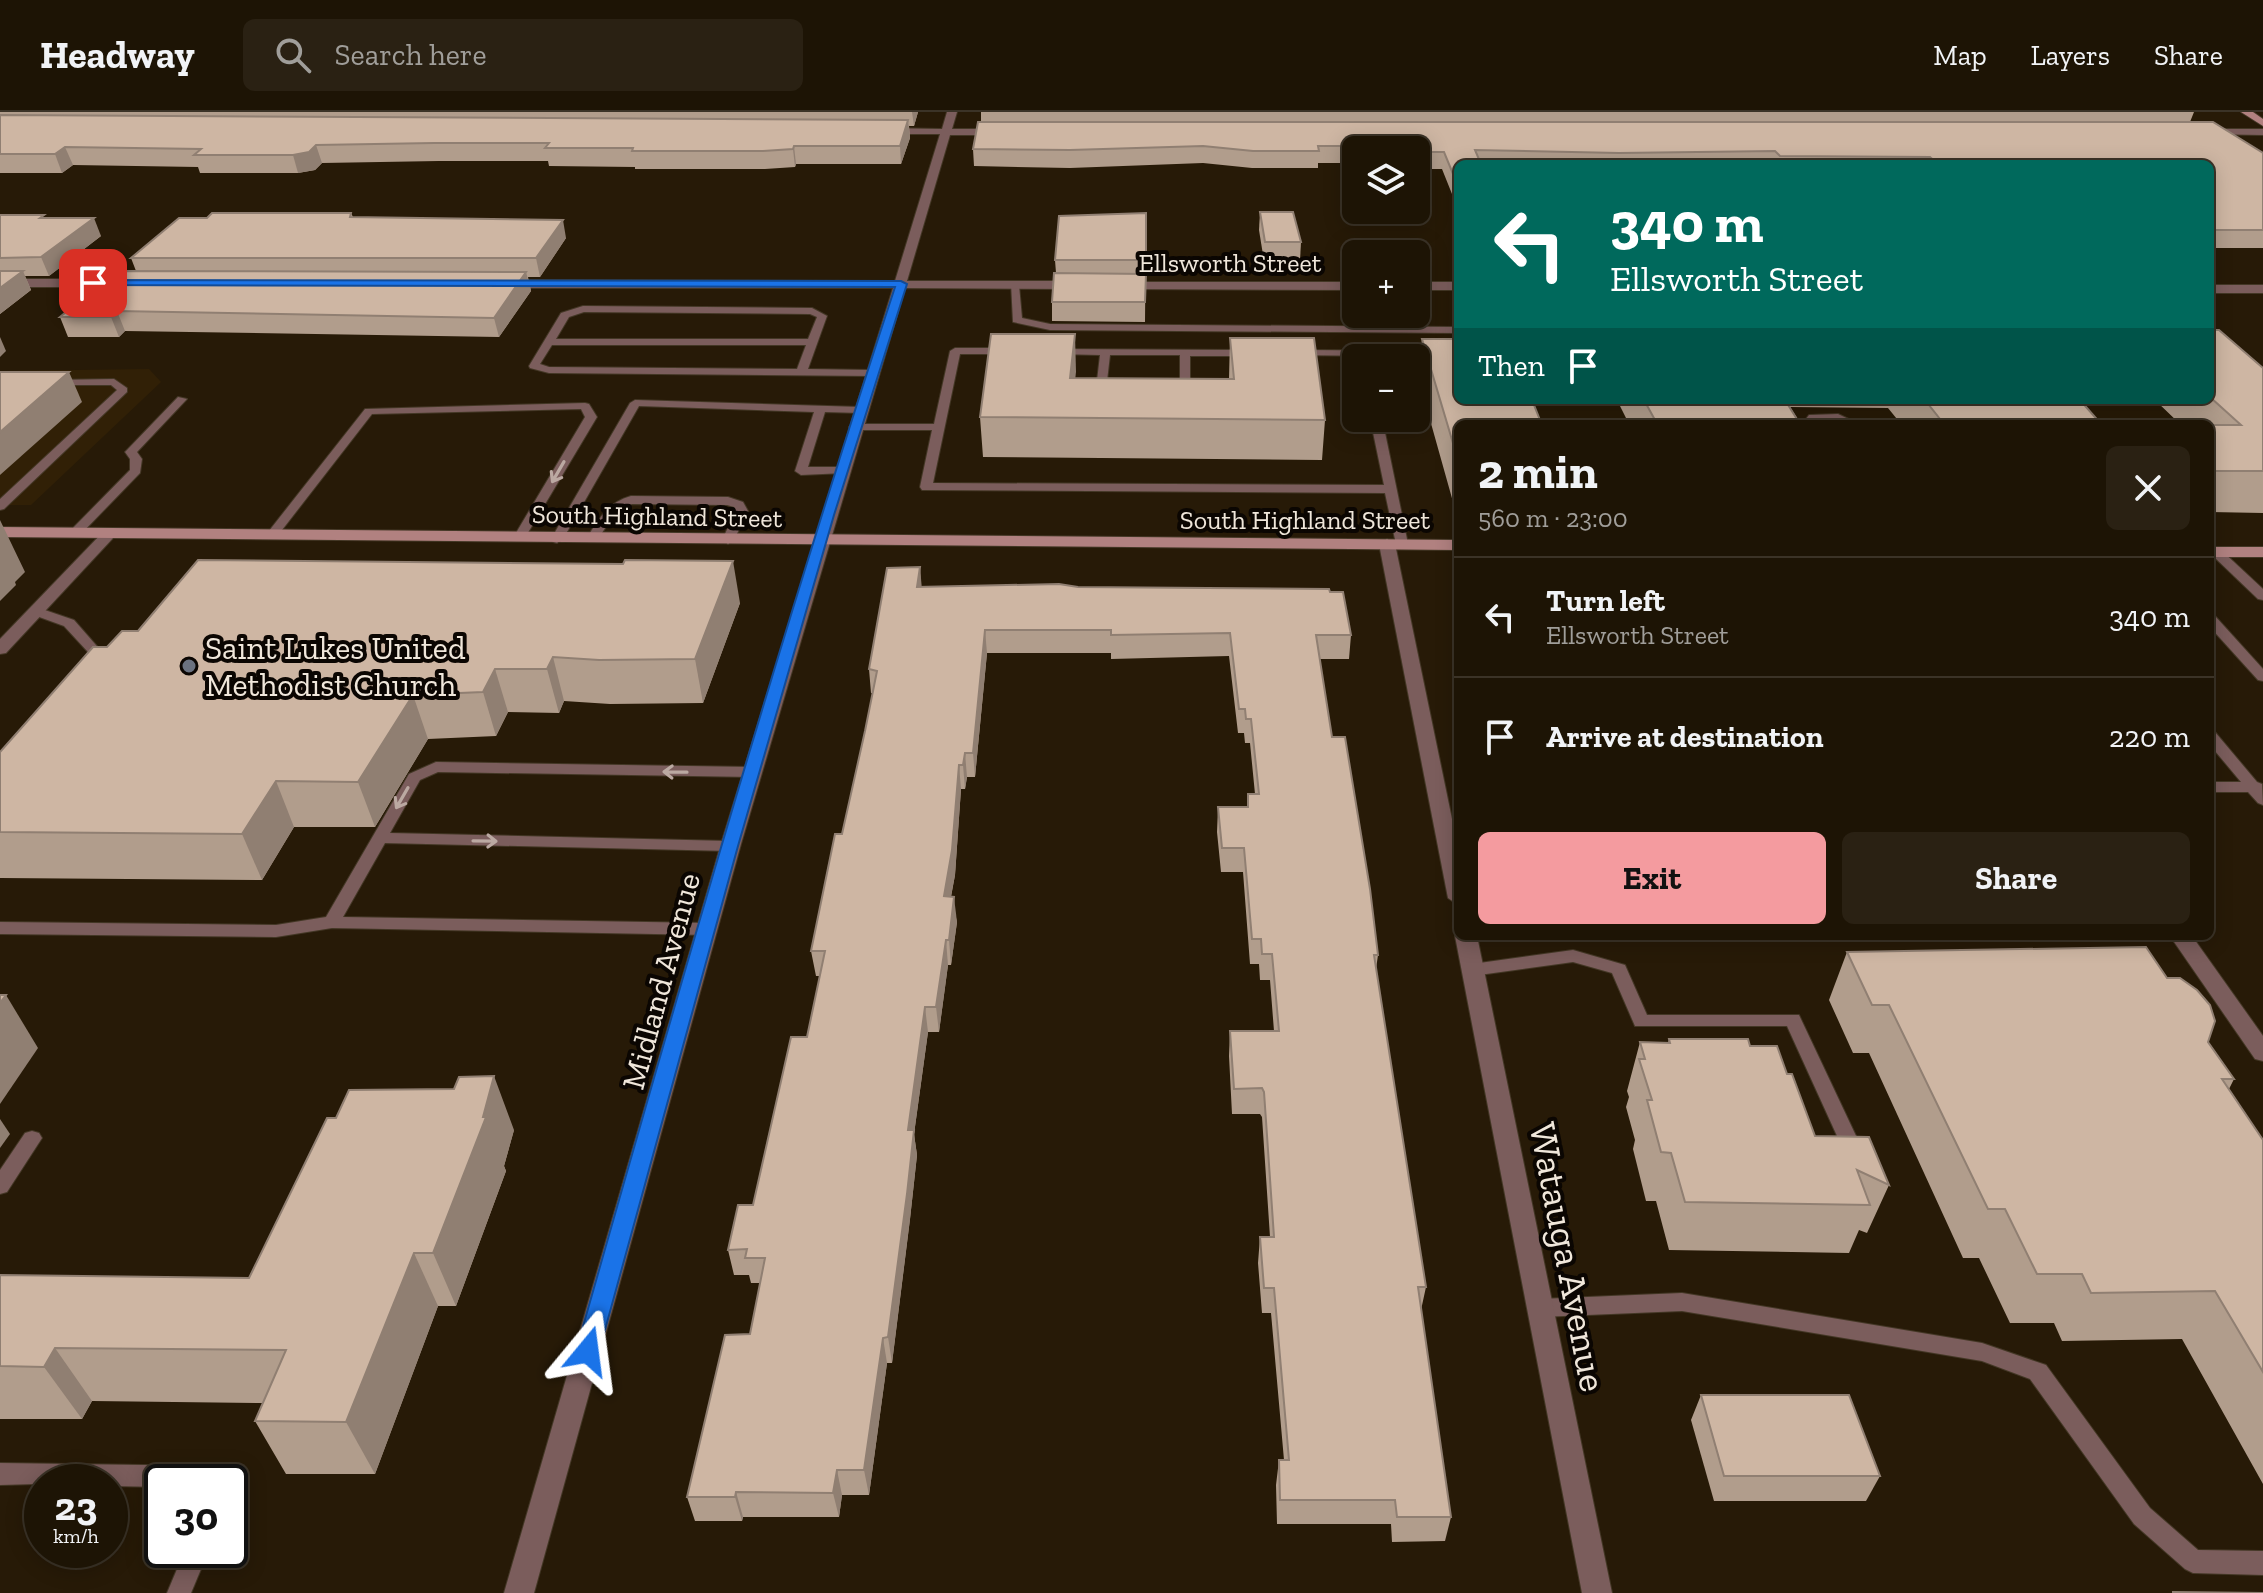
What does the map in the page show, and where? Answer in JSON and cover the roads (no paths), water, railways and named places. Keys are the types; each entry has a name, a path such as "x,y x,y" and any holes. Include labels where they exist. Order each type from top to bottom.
{"main road":[{"path":"2246,112 2263,123"},
{"name":"South Highland Street","path":"0,532 1454,545"},
{"path":"2214,552 2263,552"}],"street":[{"path":"868,131 949,122 1010,132"},
{"name":"Midland Avenue","path":"519,1593 729,846 819,541 949,122"},
{"path":"2196,131 2263,132"},
{"path":"0,283 142,283"},
{"name":"Ellsworth Street","path":"490,284 1092,285"},
{"name":"Ellsworth Street","path":"1108,285 1342,286"},
{"path":"1430,286 1454,286"},
{"path":"2214,289 2263,289"},
{"path":"0,649 109,534"},
{"path":"1395,544 1454,876"},
{"name":"Watauga Avenue","path":"1467,940 1597,1593"},
{"path":"2184,940 2263,1053"}],"lane":[{"path":"1014,285 1017,320 1050,327 1454,330"},
{"path":"801,373 822,316 812,311 598,309 565,315 534,366 549,370 801,373 873,373"},
{"path":"549,342 812,342"},
{"path":"1015,351 955,351 926,487 1391,489"},
{"path":"1045,351 1259,353"},
{"path":"1105,352 1100,400 1114,400"},
{"path":"1171,400 1185,400 1185,352"},
{"path":"1289,353 1342,355"},
{"path":"1430,355 1454,354"},
{"path":"0,506 123,390 114,382 42,382"},
{"path":"74,534 136,471 136,459 131,452 182,399"},
{"path":"557,539 635,403 820,409 858,418 938,427"},
{"path":"271,536 369,411 585,406 591,417 519,538"},
{"path":"820,409 801,471 841,471"},
{"path":"1811,420 1824,415 1840,420"},
{"path":"1379,432 1391,489 1395,544"},
{"path":"592,539 617,505 643,498 728,501 739,505 742,511 728,540"},
{"path":"2214,553 2263,596"},
{"path":"36,611 69,623 95,652 90,666 80,677"},
{"path":"2214,623 2263,677"},
{"path":"2214,740 2260,792"},
{"path":"332,922 414,777 436,767 753,772"},
{"path":"2214,787 2260,792"},
{"path":"379,838 729,846"},
{"path":"0,928 276,931 332,922 708,929"},
{"path":"1472,970 1573,956 1619,969 1641,1021 1793,1020 1856,1156"},
{"path":"0,1186 32,1138"},
{"path":"1540,1308 1682,1302 1982,1352 2038,1372 2142,1516 2193,1561 2263,1563"},
{"path":"0,1474 144,1476"},
{"path":"179,1593 189,1568"}],"place":[{"name":"Saint Lukes United Methodist Church","path":"189,666"}]}
